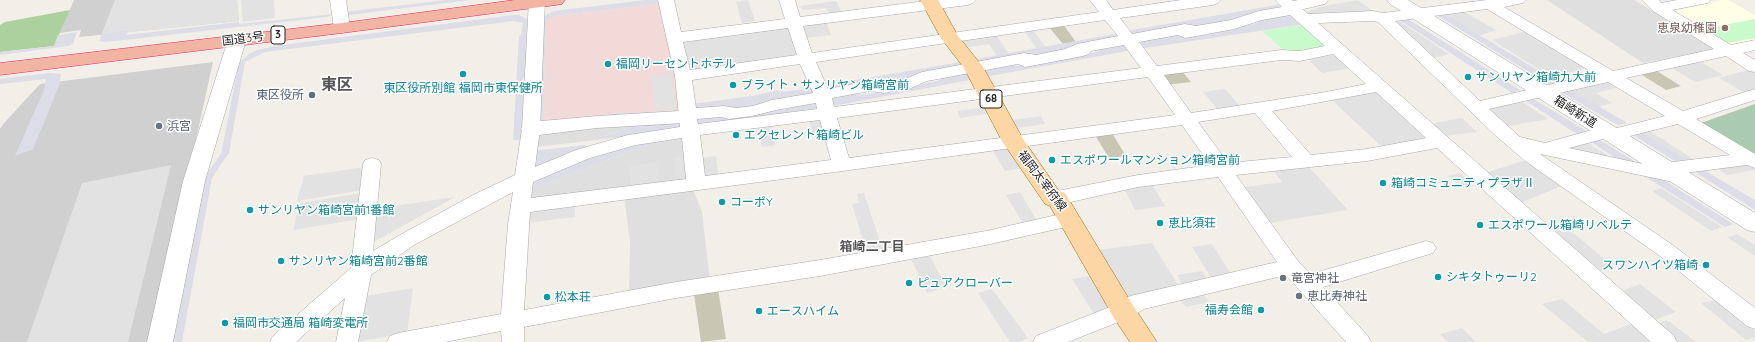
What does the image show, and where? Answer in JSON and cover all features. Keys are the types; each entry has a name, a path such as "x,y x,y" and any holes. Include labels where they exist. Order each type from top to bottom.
{"highway":[{"name":"国道3号","path":"0,69 342,28 536,1 556,0"}],"main road":[{"name":"福岡太宰府線","path":"931,3 950,38 974,67 1013,141 1053,199 1057,198 1123,311 1144,342"}],"street":[{"path":"338,0 342,28"},
{"path":"666,0 683,76 696,184"},
{"path":"787,0 806,58 822,96 842,165"},
{"path":"674,38 795,23 931,3 968,0"},
{"path":"1098,0 1154,73 1185,119 1291,266 1360,342"},
{"path":"683,76 1213,0"},
{"path":"1287,4 1319,0"},
{"name":"箱崎新道","path":"1396,0 1755,224"},
{"path":"1306,19 1373,16 1383,18 1518,0"},
{"path":"1654,4 1703,0"},
{"path":"513,342 512,320 518,224 531,129 536,1"},
{"path":"1287,4 1306,19 1443,141 1666,342"},
{"path":"281,342 361,271 377,259 436,224 525,178 583,154 634,140 689,122 730,112 759,110 772,105 850,90 859,92 884,88 911,83 922,77 974,67 1004,62 1016,64 1071,54 1077,49 1166,32 1178,34 1234,24 1259,16 1287,11 1287,4"},
{"path":"1489,4 1752,160"},
{"path":"1654,4 1727,51 1755,67"},
{"path":"1383,18 1476,107 1531,156 1667,251 1755,320"},
{"path":"160,342 194,181 237,40"},
{"path":"1476,107 1542,91 1755,45"},
{"path":"531,129 597,122 684,117 689,122 826,114 1154,73 1281,55 1300,56 1338,48"},
{"path":"521,206 1185,119 1326,97 1380,86"},
{"path":"1546,149 1608,133 1681,118 1755,94"},
{"path":"1259,107 1306,161"},
{"path":"1057,198 1138,181 1367,154 1443,141"},
{"path":"1514,141 1546,149 1672,173 1752,160"},
{"path":"348,342 361,271 372,164"},
{"path":"398,342 676,290 820,268 986,238 1070,219"},
{"path":"1306,284 1426,248"},
{"path":"1044,342 1123,311 1138,302 1291,266"}],"shaded area":[{"path":"74,0 237,0 239,21 79,37 81,30 60,33"},
{"path":"115,0 237,0 239,21 101,35"},
{"path":"241,0 274,0 275,18 243,22"},
{"path":"446,0 471,0 349,15 343,12"},
{"path":"645,0 661,0 664,3 554,16 546,20 543,118 547,121 619,113 676,111 683,107 683,112 546,123 538,119 543,16 554,11"},
{"path":"748,0 755,21 742,23 736,2"},
{"path":"1358,0 1377,14 1309,15 1305,13 1320,7"},
{"path":"1547,0 1634,0 1717,49 1643,63"},
{"name":"恵泉幼稚園","path":"1728,0 1755,15 1755,41 1726,47 1669,12"},
{"path":"836,1 842,13 829,15 826,8 802,10 800,6"},
{"name":"福岡リーセントホテル","path":"664,3 683,107 676,111 619,113 547,121 543,118 546,20 554,16"},
{"path":"1282,4 1284,8 1282,10 1237,18 1231,23 1134,35 1127,31"},
{"path":"1463,11 1496,30 1479,36 1443,15"},
{"path":"1288,13 1306,24 1139,49 1138,39 1173,35 1178,36 1255,24 1262,18"},
{"path":"1443,13 1559,83 1552,85 1547,83 1438,16"},
{"path":"334,14 327,17 105,42 99,41 102,34 120,31 128,31 126,35 239,22 239,24"},
{"path":"519,15 527,19 526,73 522,80 521,93 525,99 523,140 513,140 519,36 521,35 523,23 514,21 265,52 245,62 229,153 212,178 182,342 172,342 204,178 221,154 239,63 249,54 257,50 275,46"},
{"path":"1398,19 1406,19 1411,21 1520,90 1512,93"},
{"path":"826,20 831,35 805,38 798,24"},
{"path":"1398,20 1449,54 1431,59 1391,22"},
{"path":"1062,23 1076,42 1063,44 1048,26"},
{"path":"789,27 799,56 686,73 679,42"},
{"path":"1032,28 1046,48 1037,49 1023,29"},
{"path":"1527,31 1589,67 1553,78 1492,40"},
{"path":"77,32 73,44 68,46 0,55 0,52 54,46 58,35"},
{"path":"995,33 1009,54 997,56 989,44 964,48 958,39"},
{"path":"1120,33 1121,37 1067,52 977,63 971,60"},
{"path":"1122,42 1133,50 984,77 981,72 987,68 1010,64 1018,66 1097,52 1102,47"},
{"path":"1336,54 1351,68 1322,73 1308,59"},
{"path":"1699,61 1723,75 1695,82 1670,67"},
{"path":"213,62 151,342 0,342 0,129 4,123 40,84"},
{"path":"961,62 963,64 961,67 909,81 886,85 830,91 820,86"},
{"path":"1751,69 1755,71 1755,90 1745,93 1719,78"},
{"path":"1182,71 1191,82 1165,85 1158,74"},
{"path":"1657,71 1681,86 1666,90 1642,75"},
{"path":"965,72 975,79 828,107 827,101 834,96 851,93 864,95 938,81 946,75"},
{"path":"49,73 61,74 59,86 33,149 15,156 44,90 46,79 0,84 0,79"},
{"path":"671,74 676,109 656,110 651,77"},
{"path":"1610,82 1619,87 1596,93 1612,103 1597,107 1572,90"},
{"path":"813,88 815,94 756,109 696,110 691,104 752,96 779,90 780,92"},
{"path":"1225,89 1242,108 1219,111 1203,92"},
{"path":"1570,89 1627,123 1619,125 1616,124 1561,92"},
{"path":"1376,91 1431,139 1383,148 1332,100"},
{"path":"1530,97 1585,130 1587,133 1580,136 1523,99"},
{"path":"814,101 821,107 768,120 695,127 696,116 756,114 793,108 800,103"},
{"path":"1521,101 1548,119 1504,127 1483,108"},
{"path":"1755,104 1755,154 1701,123"},
{"path":"989,107 992,113 960,118 957,111"},
{"path":"1041,116 1045,124 1010,129 1005,121"},
{"path":"820,117 827,138 815,139 808,118"},
{"path":"1462,118 1477,132 1444,136 1430,124"},
{"path":"679,122 685,128 680,130 587,141 642,124"},
{"path":"770,122 775,145 762,147 757,124"},
{"path":"642,124 587,141 536,147 538,132"},
{"path":"1634,128 1689,161 1675,161 1630,133"},
{"path":"1647,129 1693,159 1685,161 1638,131"},
{"path":"1110,130 1126,156 1109,158 1093,132"},
{"path":"686,136 692,182 528,203 530,190 639,148"},
{"path":"686,136 639,148 530,190 534,180 613,149"},
{"path":"1598,139 1636,162 1637,165 1625,164 1588,140"},
{"path":"1588,143 1621,164 1567,148"},
{"path":"585,145 587,148 536,167 534,164 534,152"},
{"path":"1010,145 1025,168 1005,171 991,148"},
{"path":"688,156 690,181 676,183 674,158"},
{"path":"716,156 719,178 703,181 700,158"},
{"path":"1530,159 1566,184 1518,204 1484,173"},
{"path":"657,162 660,185 631,189 630,166"},
{"path":"1755,164 1755,170 1727,175 1714,166"},
{"path":"171,165 128,342 27,342 82,183"},
{"path":"1307,165 1348,210 1264,224 1239,188 1282,182 1272,169"},
{"path":"1697,166 1755,200 1755,210 1692,170"},
{"path":"365,167 362,190 297,201 304,176"},
{"path":"1633,169 1656,175 1733,224 1725,227"},
{"path":"1460,173 1473,184 1459,186 1448,176"},
{"path":"1151,183 1165,206 1135,210 1123,187"},
{"path":"692,187 702,212 710,281 629,293 630,242 624,195"},
{"path":"1661,188 1722,227 1711,231 1652,191"},
{"path":"1020,192 1037,221 1023,223 1006,195"},
{"path":"362,193 360,219 293,230 300,203"},
{"path":"864,193 883,251 867,254 852,204 859,203 857,194"},
{"path":"455,197 372,243 375,209"},
{"path":"575,204 575,217 527,223 528,210"},
{"path":"1568,229 1614,267 1597,272 1552,232"},
{"path":"1737,234 1755,245 1755,256 1727,237"},
{"path":"1152,243 1180,288 1124,300 1098,250"},
{"path":"1212,244 1231,274 1212,279 1192,247"},
{"path":"930,256 946,287 927,293 911,259"},
{"path":"1202,271 1208,280 1183,286 1177,275"},
{"path":"1095,275 1113,307 1094,314 1072,279"},
{"path":"1640,284 1676,312 1652,321 1619,292"},
{"path":"413,288 407,333 356,342 365,296"},
{"path":"718,289 726,339 701,342 694,294"},
{"path":"992,289 1028,338 1019,342 1010,342 978,293"},
{"path":"1202,292 1209,302 1186,307 1178,298"},
{"path":"1562,299 1604,334 1636,322 1658,342 1588,342 1542,304"},
{"path":"1717,300 1755,331 1755,337 1746,340 1701,303"},
{"path":"1667,320 1696,342 1675,342 1655,324"},
{"path":"1462,328 1476,342 1448,342 1440,334"}],"green space":[{"path":"70,10 54,46 0,52 0,25 5,22"},
{"path":"1755,19 1755,38 1727,43 1703,29"},
{"path":"1304,25 1330,48 1286,52 1262,31"}],"place":[{"name":"恵泉幼稚園","path":"1725,28"},
{"name":"福岡リーセントホテル","path":"608,64"},
{"name":"東区役所別館 福岡市東保健所","path":"463,74"},
{"name":"サンリヤン箱崎九大前","path":"1468,77"},
{"name":"ブライト・サンリヤン箱崎宮前","path":"733,85"},
{"name":"東区役所","path":"312,95"},
{"name":"浜宮","path":"159,126"},
{"name":"エクセレント箱崎ビル","path":"736,135"},
{"name":"エスポワールマンション箱崎宮前","path":"1052,160"},
{"name":"箱崎コミュニティプラザⅡ","path":"1383,183"},
{"name":"コーポY","path":"722,202"},
{"name":"サンリヤン箱崎宮前1番館","path":"250,210"},
{"name":"恵比須荘","path":"1160,223"},
{"name":"エスポワール箱崎リベルテ","path":"1480,225"},
{"name":"サンリヤン箱崎宮前2番館","path":"281,261"},
{"name":"スワンハイツ箱崎","path":"1706,265"},
{"name":"シキタトゥーリ2","path":"1438,277"},
{"name":"竜宮神社","path":"1283,278"},
{"name":"ピュアクローバー","path":"909,283"},
{"name":"恵比寿神社","path":"1299,296"},
{"name":"松本荘","path":"547,297"},
{"name":"福寿会館","path":"1261,310"},
{"name":"エースハイム","path":"759,311"},
{"name":"福岡市交通局 箱崎変電所","path":"225,323"}],"district":[{"name":"東区","path":"337,85"},
{"name":"箱崎二丁目","path":"872,247"}]}
